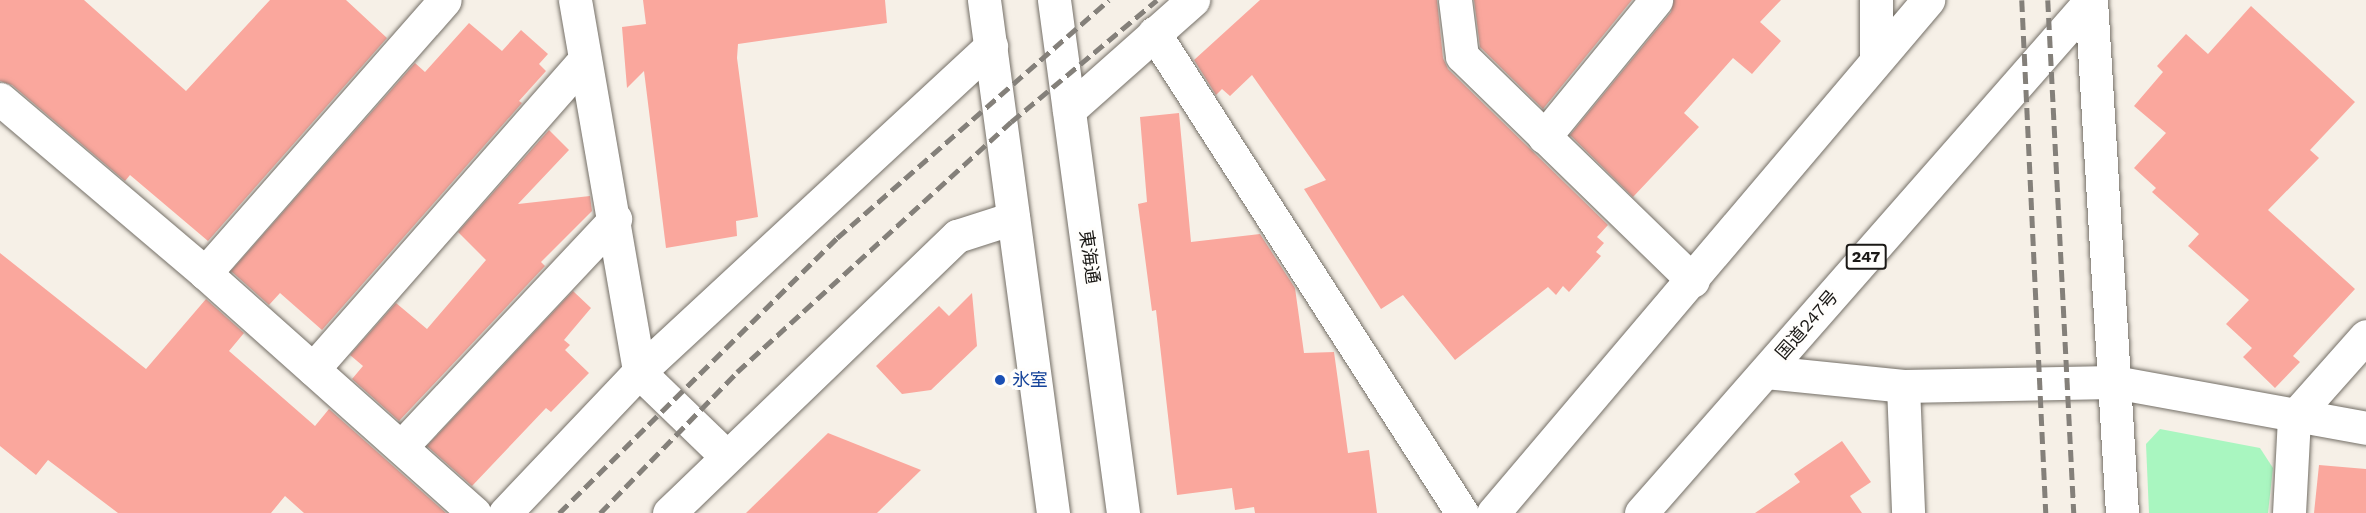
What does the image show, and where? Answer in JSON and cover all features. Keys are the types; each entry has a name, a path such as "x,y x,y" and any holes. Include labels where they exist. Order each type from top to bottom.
{"main road":[{"path":"205,273 445,0"},
{"path":"575,0 584,61 615,219 639,372 725,455"},
{"path":"984,0 1053,513"},
{"name":"東海通","path":"1054,0 1123,513"},
{"path":"1069,110 1193,0"},
{"path":"1455,0 1462,56 1693,281"},
{"path":"1544,137 1656,0"},
{"path":"1876,0 1876,60"},
{"path":"1494,513 1693,281 1928,0"},
{"path":"2091,0 2122,513"},
{"name":"国道247号","path":"1641,513 2091,0"},
{"path":"1154,33 1462,513"},
{"path":"505,513 639,372 991,46"},
{"path":"312,369 584,61"},
{"path":"0,99 205,273 474,513"},
{"path":"669,513 725,455 957,236 1013,218"},
{"path":"400,447 615,219"},
{"path":"2289,513 2294,417 2366,336"},
{"path":"1766,372 1903,386 2114,382 2294,417 2366,428"},
{"path":"1903,386 1908,513"}],"green space":[{"path":"2160,429 2260,448 2273,468 2268,513 2149,513 2146,444"}],"building":[{"path":"0,0 84,0 186,91 270,0 346,0 387,38 208,241 130,175 125,181 12,85 0,81"},
{"path":"643,0 885,0 887,23 738,44 737,58 758,217 736,221 737,236 666,248 644,71 627,88 622,27 646,24"},
{"path":"1260,0 1437,0 1443,58 1448,69 1608,225 1597,237 1604,243 1596,252 1601,256 1569,292 1563,286 1556,295 1548,287 1455,360 1403,295 1381,309 1304,189 1326,180 1252,75 1230,96 1222,89 1216,95 1194,60"},
{"path":"1474,0 1632,0 1543,109 1480,47"},
{"path":"1674,0 1781,0 1760,22 1781,41 1752,74 1733,58 1684,113 1699,127 1633,197 1570,135 1671,12"},
{"path":"2251,6 2355,102 2310,150 2319,158 2268,210 2355,289 2293,356 2300,362 2275,388 2243,357 2252,348 2226,324 2249,300 2188,246 2199,234 2152,192 2156,188 2134,168 2166,133 2134,106 2163,72 2157,66 2186,34 2208,54"},
{"path":"469,23 502,51 521,30 548,54 539,64 546,71 519,101 522,103 322,330 280,293 269,305 231,271 415,63 425,72"},
{"path":"1179,113 1191,242 1260,234 1295,288 1304,353 1334,352 1348,453 1369,450 1377,513 1255,513 1254,507 1235,510 1232,488 1177,495 1156,310 1152,311 1138,204 1147,202 1140,117"},
{"path":"549,130 569,150 518,204 590,196 592,211 541,262 545,266 399,421 352,379 363,366 350,355 396,303 427,329 486,260 458,232"},
{"path":"0,253 146,369 206,299 244,333 229,351 315,426 329,409 446,513 304,513 285,496 271,513 118,513 48,460 36,475 0,446"},
{"path":"573,291 591,308 564,340 570,345 565,350 589,373 551,412 546,408 472,486 427,446"},
{"path":"972,293 977,346 931,390 902,394 876,366 939,306 949,316"},
{"path":"828,433 921,470 877,513 746,513"},
{"path":"1842,441 1871,482 1850,496 1862,513 1755,513 1800,482 1794,474"},
{"path":"2319,465 2366,469 2366,513 2314,513"}],"railway":[{"path":"559,513 837,238 1109,0"},
{"path":"600,513 737,372 1011,122 1157,0"},
{"path":"2022,0 2046,513"},
{"path":"2048,0 2074,513"}],"place":[{"name":"氷室","path":"1000,380"}]}
